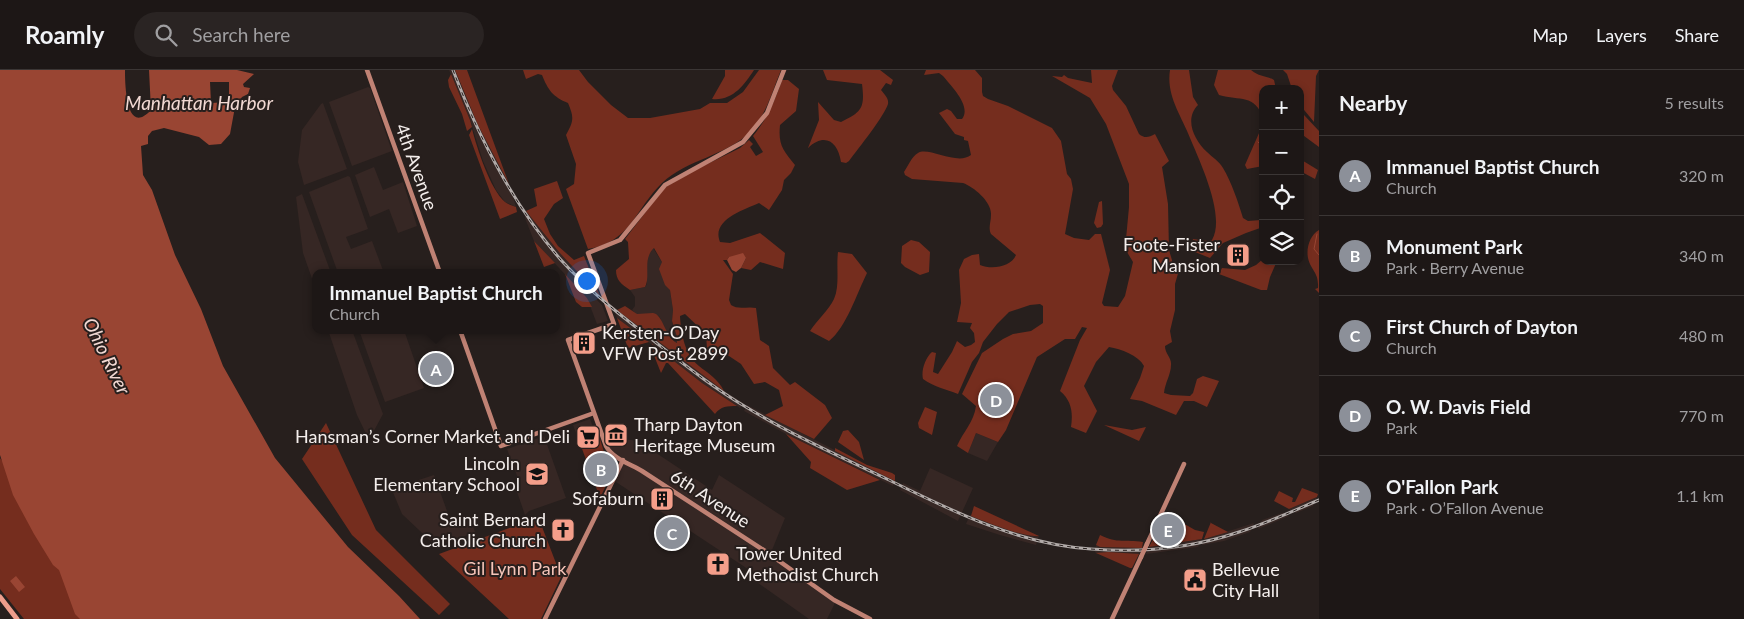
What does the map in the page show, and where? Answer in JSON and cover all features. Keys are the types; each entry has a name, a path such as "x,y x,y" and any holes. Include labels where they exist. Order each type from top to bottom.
{"main road":[{"path":"0,597 17,619"}],"street":[{"name":"4th Avenue","path":"367,70 439,269"},
{"name":"6th Avenue","path":"784,70 768,112 743,142 664,185 620,240 588,254 614,324 568,340 594,413 610,453 614,457 624,460 765,551 834,600 870,619"},
{"path":"461,334 502,446 594,413"},
{"path":"545,619 624,460"},
{"path":"1112,619 1184,464"}],"shaded area":[{"path":"449,70 455,70 465,95 509,184 516,207 505,202 496,190 483,161 470,120"},
{"path":"368,87 370,88 392,151 352,166 329,102"},
{"path":"323,103 347,169 304,185 298,162 302,130"},
{"path":"374,167 383,190 403,182 417,226 398,233 389,209 370,217 355,175"},
{"path":"348,176 350,177 368,229 346,237 351,249 372,241 382,269 337,269 309,192"},
{"path":"302,194 330,269 312,269 312,279 303,253 296,197"},
{"path":"524,207 600,296 597,300 602,305 608,321 597,324 587,298 534,241 525,218"},
{"path":"653,248 662,262 670,290 673,310 672,321 677,343 672,340 666,331 659,316 636,314 632,310 635,306 635,297 630,290 645,287 647,284 648,256"},
{"path":"612,306 724,391 743,403 740,408 702,383 617,318"},
{"path":"329,334 353,334 383,414 369,440 357,415"},
{"path":"360,334 405,334 424,388 385,402"},
{"path":"747,405 895,481 893,486 786,434 744,411"},
{"path":"590,419 598,440 581,446 573,425"},
{"path":"976,433 998,442 987,461 968,453"},
{"name":"Lincoln Elementary School","path":"544,436 566,498 529,511 525,515 514,483 519,481 507,449"},
{"path":"624,439 638,441 712,490 719,475 785,518 770,555 836,601 827,619 809,619 758,583 760,577 613,480 623,460 614,457 606,446"},
{"path":"930,468 973,488 958,521 900,490 903,483 920,491"},
{"path":"434,475 451,522 469,515 475,532 437,547 402,514 392,490"},
{"path":"1317,497 1313,506 1296,513 1289,509"},
{"path":"1282,513 1289,516 1258,529 1262,520"},
{"path":"970,515 1037,537 1039,536 1036,545 966,524"},
{"path":"1254,523 1250,532 1224,541 1202,545 1204,539"},
{"path":"1202,539 1198,547 1146,554 1149,547"},
{"path":"1096,545 1100,547 1142,548 1139,554 1096,553"}],"green space":[{"path":"455,70 467,70 509,184 478,125"},
{"path":"523,70 579,70 611,105 628,118 650,118 700,109 710,103 727,103 743,92 759,70 781,70 765,110 751,131 730,146 672,175 653,193 623,232 602,245 588,249 566,189 574,184 576,164 566,135 571,126 572,116 570,108 568,103 558,98 546,85 542,75 538,74 526,79"},
{"path":"725,70 754,70 742,86 732,95 712,99 725,76"},
{"path":"823,70 880,70 893,80 891,85 886,83 881,90 888,100 886,109 865,141 846,163 841,162 834,145 825,140 814,143 808,148 819,120 818,102 834,120 841,122 854,115 861,108 863,99 862,84 827,80"},
{"path":"926,70 975,70 982,78 983,96 1052,128 1061,141 1067,174 1071,179 1073,189 1065,234 1074,238 1089,240 1095,234 1101,234 1110,270 1102,303 1104,306 1118,307 1125,296 1133,262 1127,252 1126,239 1129,184 1106,124 1090,98 1052,76 1062,77 1064,75 1068,78 1092,83 1091,70 1118,70 1112,86 1113,90 1126,106 1139,134 1147,137 1155,134 1169,161 1162,167 1168,204 1169,250 1174,267 1179,270 1175,284 1175,310 1170,331 1172,342 1165,346 1171,365 1164,393 1190,396 1193,393 1197,379 1203,376 1219,381 1207,407 1194,401 1184,401 1176,415 1142,401 1130,399 1144,366 1129,353 1109,347 1096,362 1084,386 1097,411 1086,433 1071,427 1071,408 1067,399 1060,391 1080,340 1087,328 1082,327 1075,339 1065,339 1037,357 1006,430 998,442 976,433 968,453 957,446 971,422 976,406 962,394 982,353 1013,334 1031,331 1043,323 1043,306 1040,304 1030,305 1009,312 997,324 983,342 958,394 923,379 924,365 932,352 936,353 933,372 938,374 957,341 965,347 975,342 974,333 970,328 972,323 957,322 961,303 959,270 964,259 979,254 980,265 995,267 1006,265 1016,255 991,234 991,210 989,205 972,188 963,183 912,179 905,175 904,172 918,153 929,152 958,158 965,158 971,155 968,141 964,140 964,137 955,134 939,113 947,109 957,119 962,119 964,108 959,96 943,76 939,73 924,75"},
{"path":"1170,70 1189,70 1193,97 1198,105 1194,111 1191,123 1195,136 1202,147 1223,168 1232,186 1243,218 1248,221 1259,220 1259,228 1223,243 1210,258 1190,250 1193,239 1212,240 1216,217 1205,174 1175,105 1169,79"},
{"path":"1218,70 1251,70 1274,80 1275,85 1259,85 1259,109 1246,100 1219,95 1214,85"},
{"path":"1283,70 1319,70 1316,76 1314,122 1304,110 1304,85 1291,85 1287,74"},
{"path":"451,74 472,127 467,131 462,114 449,87 448,80"},
{"path":"782,80 788,80 799,89 796,111 780,125 782,147 795,165 791,173 784,180 782,190 769,210 759,203 737,213 724,222 718,234 720,242 730,243 760,233 785,253 783,269 760,262 751,270 741,268 746,258 729,257 727,260 723,260 733,274 729,300 731,305 740,308 756,308 760,340 769,346 773,368 790,385 795,382 825,405 832,418 814,439 765,415 783,406 779,390 765,382 754,384 741,364 723,352 716,357 707,349 706,334 685,314 680,316 681,330 690,356 716,380 724,391 617,310 625,306 637,314 656,314 670,336 677,343 672,321 673,310 670,290 665,285 659,269 662,262 654,248 648,257 647,283 645,287 630,290 618,279 616,270 629,259 628,242 625,239 664,188 693,171 740,148 749,140 753,144 750,147 756,156 763,152 753,136 770,110"},
{"path":"1304,115 1319,131 1319,147 1304,136"},
{"path":"472,129 494,188 505,202 516,207 517,212 500,219 469,135"},
{"path":"1259,133 1259,167 1247,169 1245,165"},
{"path":"1304,161 1318,170 1315,179 1304,173"},
{"path":"557,181 563,198 554,204 544,219 550,234 558,246 574,260 584,256 600,296 559,252 526,211 537,206 534,189"},
{"path":"1102,201 1103,224 1097,228 1094,223 1099,202"},
{"path":"1319,230 1319,293 1315,289 1318,288 1318,283 1309,262 1308,246 1311,238"},
{"path":"911,240 919,242 930,252 929,272 920,275 901,263 902,246"},
{"path":"534,241 555,263 544,267"},
{"path":"838,252 852,254 867,273 841,328 829,341 810,331 829,307 836,294"},
{"path":"1259,262 1259,265 1275,265 1267,290 1261,290 1219,274 1222,268 1245,270"},
{"path":"565,274 587,298 592,307 582,307 576,302"},
{"path":"617,318 649,342 628,348"},
{"path":"652,344 702,383 737,406 724,407 715,414 668,363 666,363 661,373 653,353"},
{"path":"925,407 937,412 932,435 919,428 918,423"},
{"path":"326,423 376,530 450,604 439,615 352,535 302,459"},
{"path":"1104,425 1132,430 1146,427 1139,441"},
{"path":"848,430 859,442 864,460 838,442 843,431"},
{"path":"786,434 880,480 847,490 810,468 811,462"},
{"path":"600,439 605,455 617,462 600,498 581,446"},
{"path":"835,448 867,465 892,473 895,475 895,481 835,451"},
{"path":"0,458 7,467 85,619 24,619 0,589"},
{"path":"1302,488 1318,494 1317,497 1289,509 1274,501 1279,491 1293,498 1292,502 1295,502"},
{"path":"974,506 1039,536 1025,535 971,516"},
{"path":"1165,516 1195,530 1204,532 1202,539 1149,547"},
{"name":"Gil Lynn Park","path":"536,518 539,519 559,571 563,573 541,619 509,619 439,554"},
{"path":"1211,523 1228,532 1204,539"},
{"path":"1100,535 1117,540 1143,542 1142,548 1100,547 1096,545"},
{"path":"1096,553 1139,554 1132,568 1130,568"}],"water":[{"path":"0,70 125,70 129,106 136,117 143,117 151,110 149,70 237,70 254,74 243,84 244,87 250,88 248,94 242,97 235,107 230,134 221,144 209,145 199,137 164,128 152,131 148,136 148,144 141,146 143,175 152,190 175,255 201,309 223,366 275,458 348,547 420,619 80,619 75,614 59,570 53,565 13,495 0,455"},
{"path":"743,253 746,258 741,268 736,272 732,270 727,260 729,257"},
{"path":"16,576 25,587 19,592 10,581"}],"pier":[{"path":"210,82 229,82 229,102 211,103"}],"waterway":[{"path":"1317,234 1314,249 1319,255"}],"railway":[{"path":"453,70 474,121 513,194 544,239 571,271 615,311 709,383 763,417 817,445 938,504 987,525 1038,541 1091,549 1147,550 1203,542 1280,517 1319,500"}],"place":[{"name":"Foote-Fister Mansion","path":"1238,255"},
{"name":"Kersten-O’Day VFW Post 2899","path":"584,343"},
{"name":"Immanuel Baptist Church","path":"436,369"},
{"name":"O. W. Davis Field","path":"996,400"},
{"name":"Tharp Dayton Heritage Museum","path":"616,435"},
{"name":"Hansman’s Corner Market and Deli","path":"588,437"},
{"name":"Monument Park","path":"601,469"},
{"name":"Lincoln Elementary School","path":"537,474"},
{"name":"Sofaburn","path":"662,499"},
{"name":"Saint Bernard Catholic Church","path":"563,530"},
{"name":"O'Fallon Park","path":"1168,530"},
{"name":"First Church of Dayton","path":"672,533"},
{"name":"Tower United Methodist Church","path":"718,564"},
{"name":"Bellevue City Hall","path":"1195,580"}],"water label":[{"name":"Manhattan Harbor","path":"199,103"},
{"name":"Ohio River","path":"107,356"}]}
